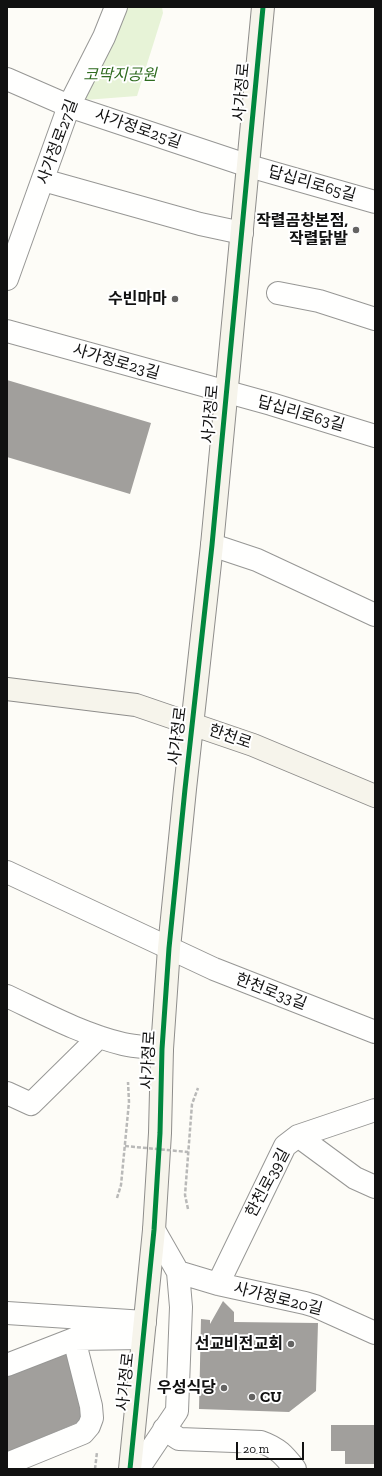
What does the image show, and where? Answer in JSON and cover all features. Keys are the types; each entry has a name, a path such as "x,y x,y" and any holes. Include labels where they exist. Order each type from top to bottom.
{"main road":[{"name":"사가정로","path":"130,1469 154,1230 160,1133 162,1049 169,948 212,545 263,7"},
{"name":"한천로","path":"7,689 136,705 253,745 375,796"}],"street":[{"name":"사가정로27길","path":"7,279 70,106 104,37 116,7"},
{"name":"사가정로25길","path":"7,79 70,106 248,166"},
{"name":"답십리로65길","path":"248,166 375,202"},
{"path":"44,180 200,224 242,233"},
{"path":"278,292 319,301 375,319"},
{"name":"사가정로23길","path":"7,331 226,392"},
{"name":"답십리로63길","path":"226,392 271,404 375,436"},
{"path":"212,545 257,560 375,615"},
{"path":"7,872 169,948"},
{"name":"한천로33길","path":"169,948 214,969 375,1032"},
{"path":"7,996 68,1026 99,1037 124,1044 162,1049"},
{"path":"7,1093 31,1104 99,1037"},
{"name":"한천로39길","path":"218,1284 285,1146 298,1136 375,1110"},
{"path":"298,1136 355,1178 375,1187"},
{"path":"138,1469 177,1411 181,1308 178,1272 154,1230"},
{"name":"사가정로20길","path":"178,1272 218,1284 310,1304 375,1333"},
{"path":"7,1313 144,1330"},
{"path":"7,1365 74,1339 144,1330"},
{"path":"7,1464 83,1433 89,1426 92,1418 91,1406 74,1339"},
{"path":"164,1429 178,1439 261,1442 272,1446 283,1454 295,1469"}],"path":[{"path":"117,1198 121,1185 125,1146 129,1102 128,1082"},
{"path":"188,1209 185,1195 188,1152 192,1104 198,1088"},
{"path":"125,1146 188,1152"}],"green space":[{"name":"코딱지공원","path":"124,7 162,7 163,13 137,96 85,100"}],"building":[{"path":"7,380 151,423 130,494 7,457"},
{"path":"223,1301 234,1312 234,1322 318,1323 316,1391 289,1412 199,1409 201,1319 210,1320 210,1324"},
{"path":"66,1353 89,1418 7,1452 7,1377"},
{"path":"331,1425 375,1425 375,1464 345,1464 345,1451 331,1451"}],"cycle path":[{"path":"130,1469 154,1230 160,1133 162,1049 169,948 212,545 263,7"}],"place":[{"name":"작렬곰창본점, 작렬닭발","path":"356,230"},
{"name":"수빈마마","path":"175,299"},
{"name":"선교비전교회","path":"291,1344"},
{"name":"우성식당","path":"224,1388"},
{"name":"CU","path":"252,1397"}]}
